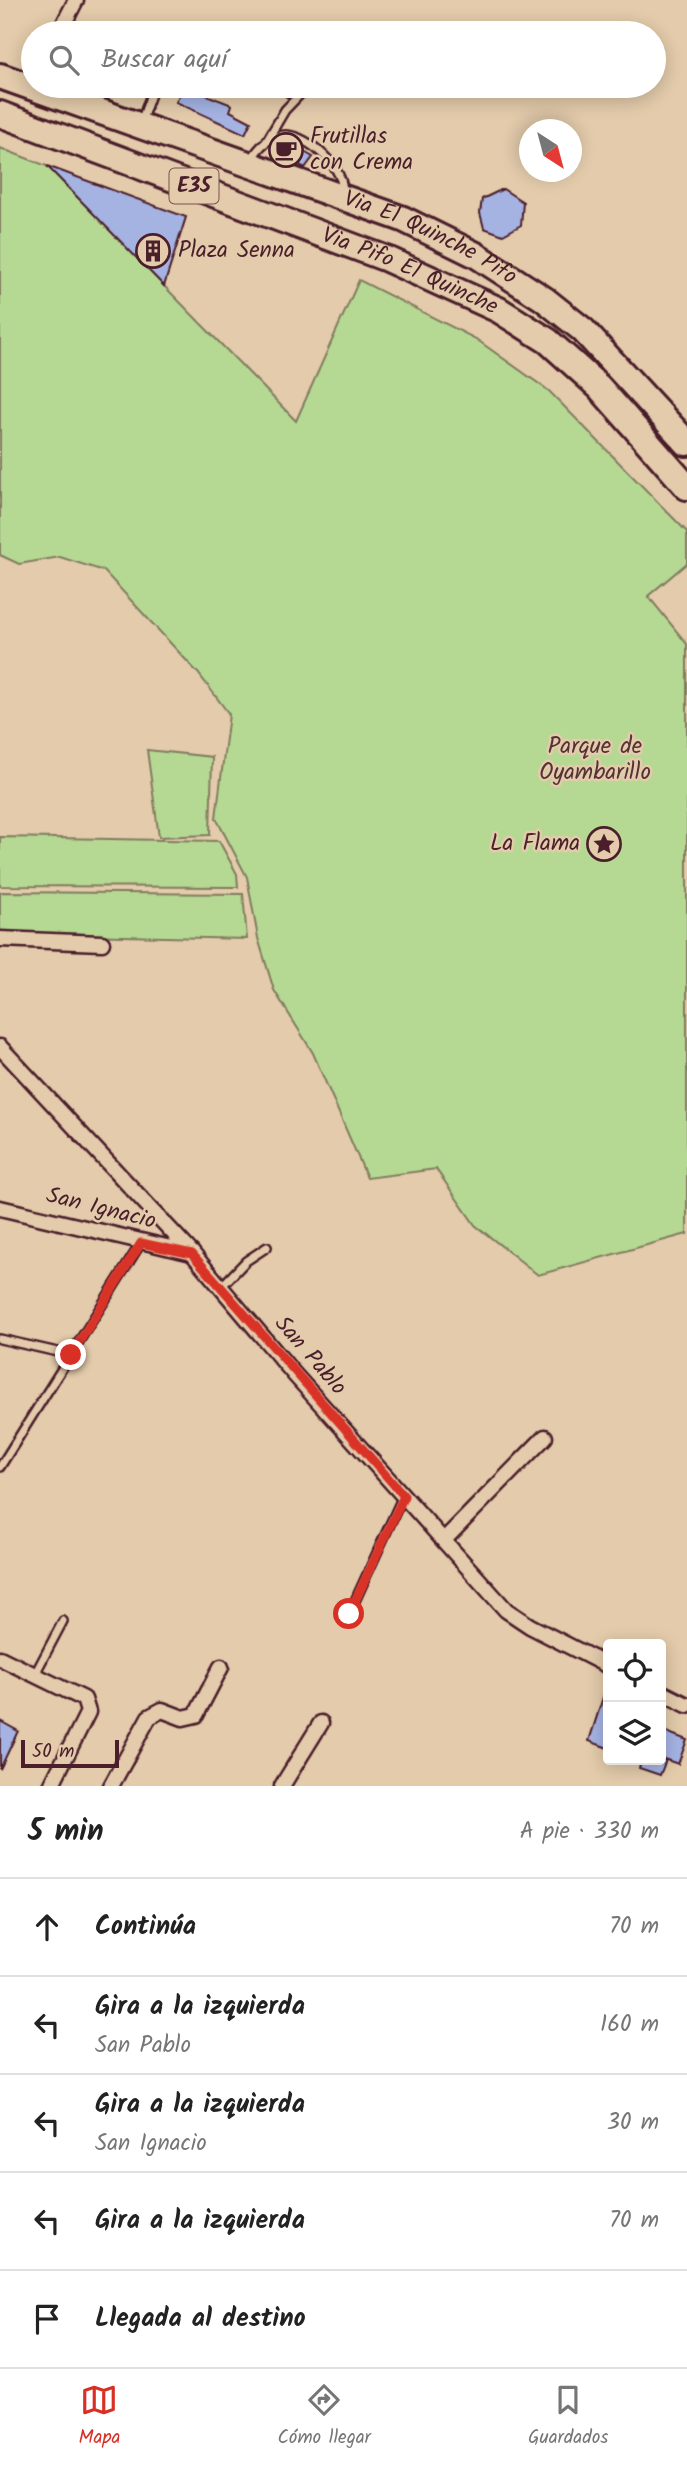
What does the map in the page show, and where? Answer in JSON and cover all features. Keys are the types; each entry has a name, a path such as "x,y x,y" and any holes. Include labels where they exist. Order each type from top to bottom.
{"highway":[{"name":"Via El Quinche Pifo","path":"0,76 21,82"},
{"name":"Via El Quinche Pifo","path":"66,98 440,237 544,299 583,330 687,443"},
{"name":"Via Pifo El Quinche","path":"0,114 387,259 499,310 548,341 599,387 687,487"}],"street":[{"path":"65,21 76,0"},
{"path":"0,939 103,943"},
{"name":"San Pablo","path":"0,1047 192,1254 506,1610 530,1626 603,1663"},
{"name":"San Ignacio","path":"0,1208 192,1254"},
{"path":"444,1540 545,1437"},
{"path":"0,1658 83,1699 88,1705 88,1712 51,1786"},
{"path":"111,1786 149,1717 162,1710 183,1718 196,1715 221,1667"},
{"path":"666,1694 687,1705"},
{"path":"282,1786 321,1723"}],"lane":[{"path":"139,126 149,98"},
{"path":"248,165 285,110 296,98"},
{"path":"265,143 285,135 320,152 343,179 341,198"},
{"path":"0,1467 141,1243"},
{"path":"220,1287 246,1261 267,1247"},
{"path":"0,1339 71,1355"},
{"path":"349,1614 404,1496"},
{"path":"35,1675 63,1621"}],"green space":[{"name":"Parque de Oyambarillo","path":"0,148 47,166 296,421 359,280 476,339 549,391 687,532 687,563 648,596 687,644 687,1234 538,1275 475,1225 436,1169 367,1178 313,1053 274,990 258,938 247,877 216,818 229,714 198,673 104,571 60,557 19,564 0,555"},
{"path":"147,750 212,757 210,835 159,837"},
{"path":"0,837 219,841 237,874 238,887 0,886"},
{"path":"0,892 243,894 247,939 0,933"}],"building":[{"path":"178,98 214,98 232,105 230,111 251,122 245,134 176,102"},
{"path":"288,143 313,157 305,168 283,156"},
{"name":"Plaza Senna","path":"47,166 186,217 164,286"},
{"path":"503,189 523,202 521,225 503,235 484,228 480,213 482,199"},
{"path":"603,1697 603,1746 589,1741"},
{"path":"0,1721 18,1731 0,1769"},
{"path":"666,1732 687,1740 678,1764 666,1760"},
{"path":"640,1765 664,1765 660,1775 639,1768"}],"place":[{"name":"Frutillas con Crema","path":"286,150"},
{"name":"Plaza Senna","path":"153,251"},
{"name":"La Flama","path":"604,844"}],"route":[{"path":"71,1355 141,1243 192,1254 294,1374 404,1496 349,1614"}]}
